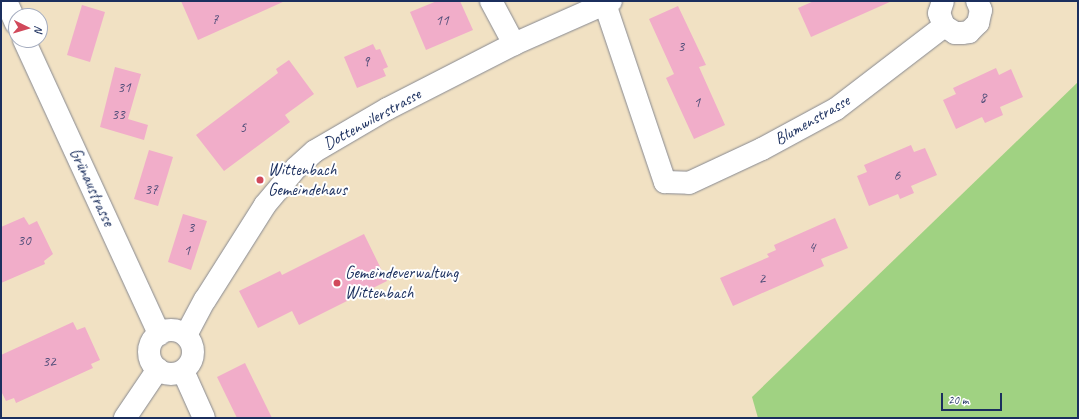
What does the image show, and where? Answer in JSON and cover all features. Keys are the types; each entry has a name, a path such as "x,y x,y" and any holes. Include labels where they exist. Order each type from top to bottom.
{"street":[{"path":"492,1 514,44"},
{"path":"943,1 939,13 944,26 955,33 962,33 974,28 980,16 977,1"},
{"name":"Dottenwilerstrasse","path":"186,335 205,300 261,211 296,168 315,151 360,124 514,44 608,3"},
{"name":"Blumenstrasse","path":"608,3 665,182 689,183 762,149 836,109 944,26"},
{"name":"Grünaustrasse","path":"28,48 159,334"},
{"path":"172,330 186,335 193,347 193,354 192,360 183,371 171,374 158,369 151,359 150,351 151,345 159,334 172,330"},
{"path":"125,418 158,369"},
{"path":"183,371 204,418"}],"green space":[{"path":"1078,82 1078,418 758,418 752,397"}],"building":[{"path":"181,1 285,1 198,40"},
{"path":"437,1 460,1 473,30 426,50 410,12"},
{"path":"814,1 892,1 811,37 798,8"},
{"path":"82,5 105,12 90,62 67,55"},
{"path":"678,6 706,65 699,67 725,125 694,139 666,78 674,74 649,19"},
{"path":"373,44 376,50 380,49 388,67 383,69 386,76 357,88 344,57"},
{"path":"289,60 314,94 285,115 290,122 224,171 196,135 278,73 276,69"},
{"path":"115,67 141,74 128,119 148,125 144,140 100,127"},
{"path":"996,68 999,75 1011,69 1023,97 1000,107 1003,115 985,123 982,117 956,129 943,100 956,94 953,88"},
{"path":"911,145 914,152 925,148 937,175 911,186 914,193 900,199 898,194 869,206 857,176 867,172 864,165"},
{"path":"149,150 173,157 158,206 134,199"},
{"path":"183,214 207,221 191,270 168,262"},
{"path":"24,217 29,225 37,221 53,254 44,261 45,264 1,283 1,227"},
{"path":"835,218 848,248 821,259 824,266 733,306 720,278 769,257 767,254 776,250 774,245"},
{"name":"Gemeindeverwaltung Wittenbach","path":"364,234 387,281 299,325 292,311 258,328 239,291 280,271 282,275"},
{"path":"73,322 77,330 85,327 100,360 91,364 93,368 16,403 14,398 6,401 1,391 1,355"},
{"path":"245,363 272,418 237,418 217,377"}],"place":[{"name":"Wittenbach Gemeindehaus","path":"260,180"},
{"name":"Gemeindeverwaltung Wittenbach","path":"337,283"}]}
